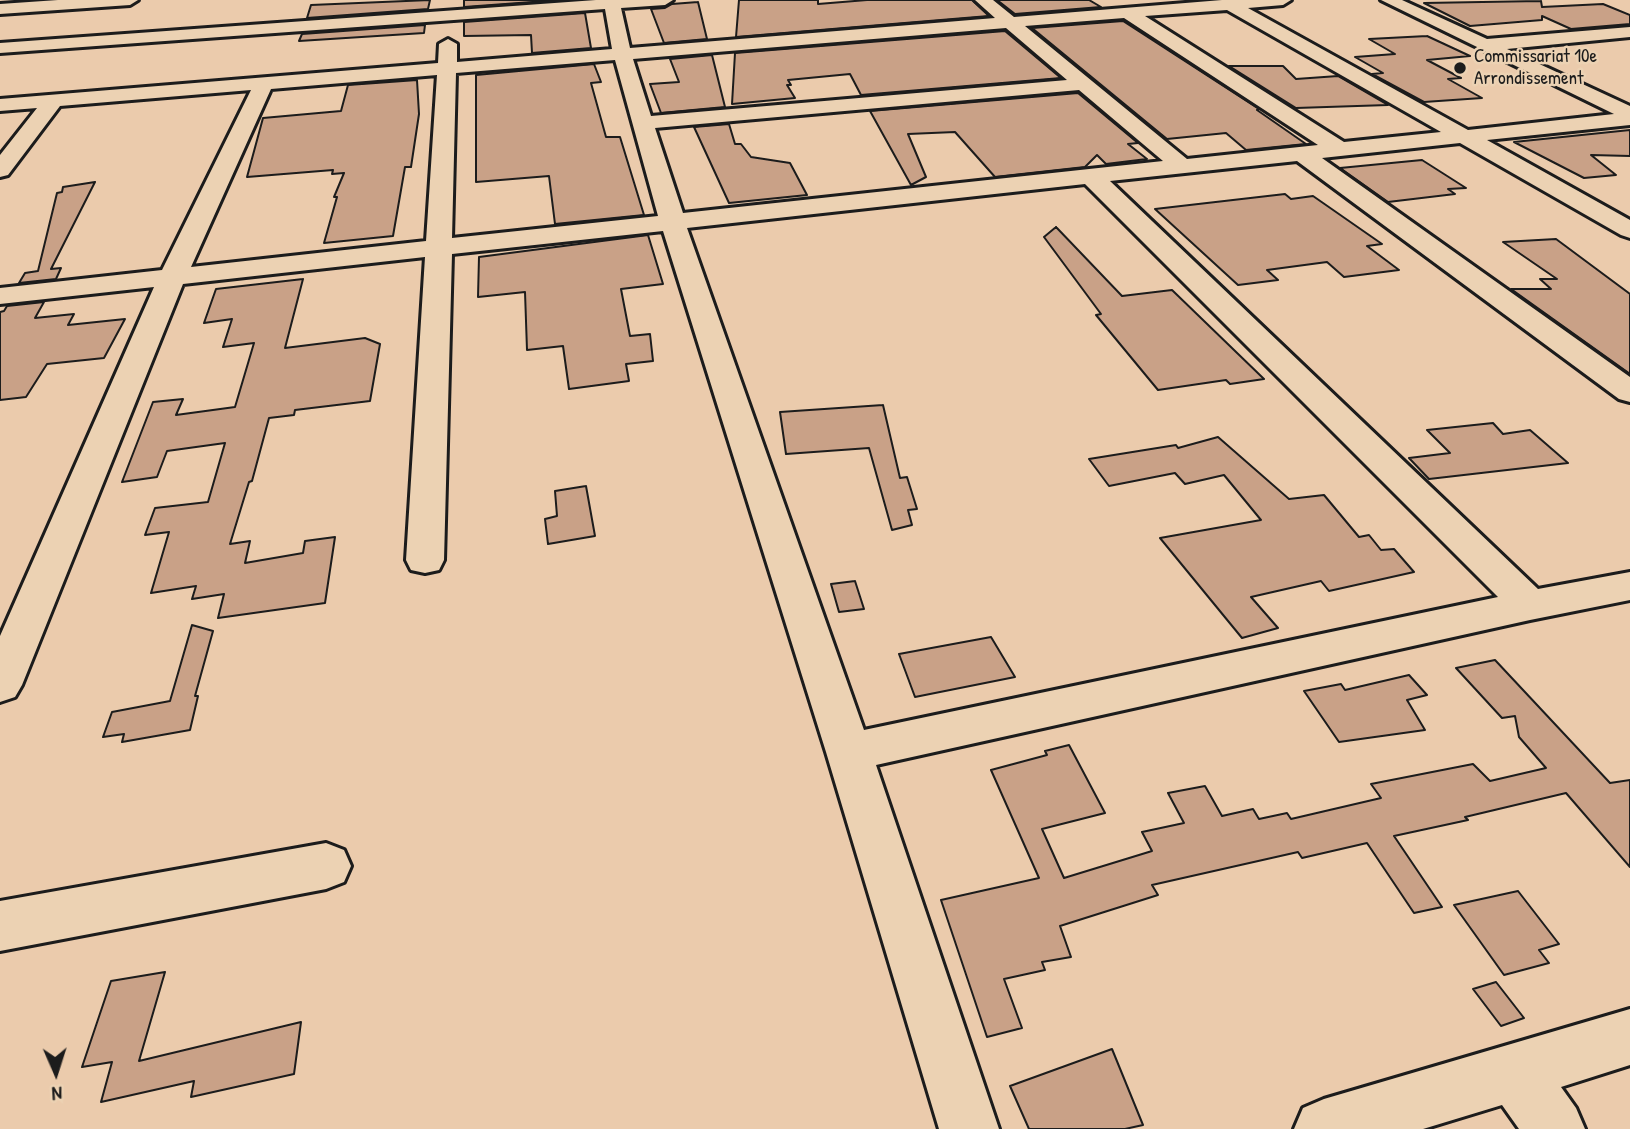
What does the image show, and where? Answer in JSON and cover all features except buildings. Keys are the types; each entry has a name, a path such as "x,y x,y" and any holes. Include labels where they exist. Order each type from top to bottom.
{"street":[{"path":"0,9 130,0"},
{"path":"0,48 449,8 665,0"},
{"path":"984,0 1182,166"},
{"path":"0,105 1283,0"},
{"path":"1389,0 1630,116"},
{"path":"612,2 622,53 674,223 849,752 969,1129"},
{"path":"1229,4 1630,230"},
{"path":"425,560 449,8"},
{"path":"1125,11 1340,150"},
{"path":"1483,45 1630,32"},
{"path":"0,685 173,276 264,83"},
{"path":"644,123 1083,83"},
{"path":"0,170 54,100"},
{"path":"0,296 1630,116"},
{"path":"1302,154 1630,392"},
{"path":"1092,177 1530,605"},
{"path":"849,752 1530,605 1630,586"},
{"path":"0,926 326,866"},
{"path":"1324,1129 1630,1037"},
{"path":"1514,1072 1555,1129"}],"place":[{"name":"Commissariat 10e Arrondissement","path":"1460,68"}]}
